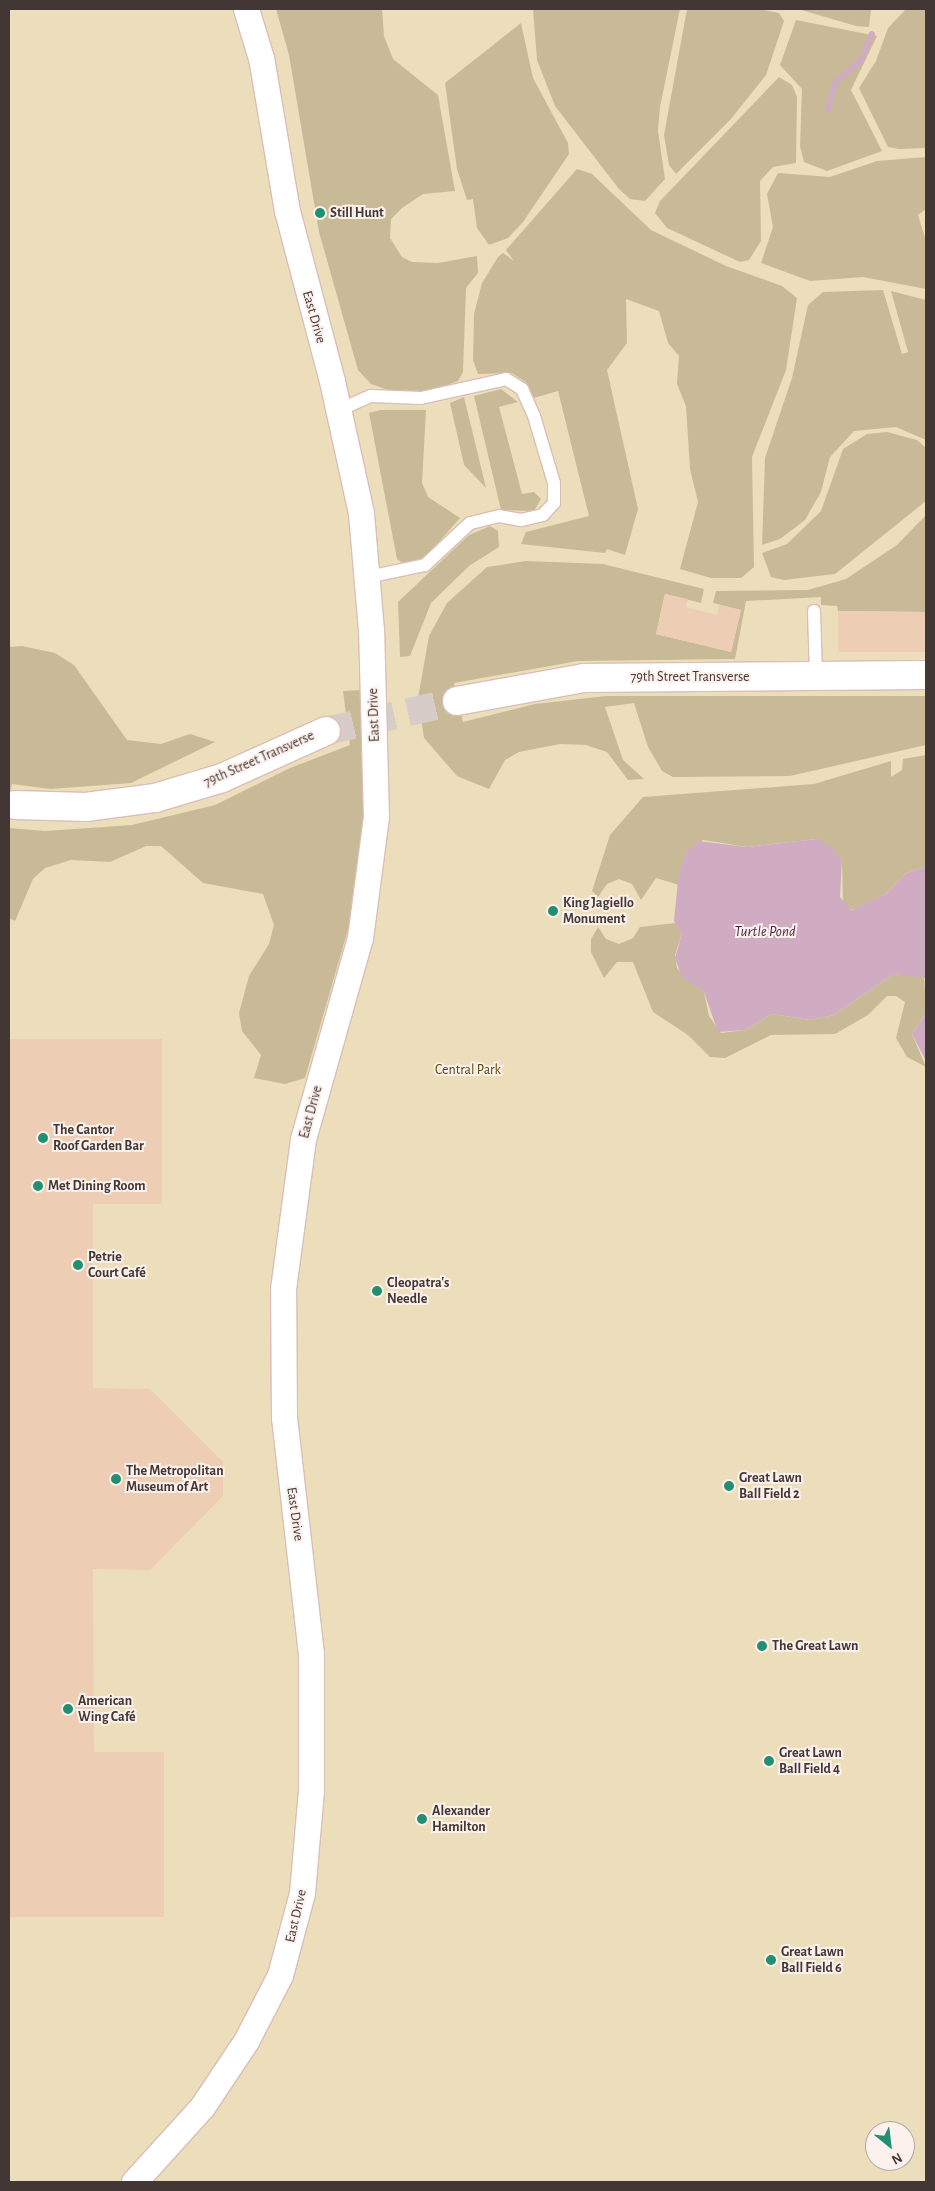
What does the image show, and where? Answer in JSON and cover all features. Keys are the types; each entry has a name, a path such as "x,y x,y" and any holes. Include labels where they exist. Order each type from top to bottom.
{"main road":[{"name":"79th Street Transverse","path":"457,701 584,678 926,676"},
{"name":"79th Street Transverse","path":"15,805 94,806 170,794 222,778 326,731"}],"street":[{"name":"East Drive","path":"135,2181 207,2100 250,2035 280,1975 302,1893 311,1792 311,1654 282,1402 283,1289 303,1139 354,961 372,874 377,789 368,577 361,513 339,410 297,257 260,49 246,9"}],"lane":[{"path":"339,410 371,396 421,398 506,379 522,389 534,416 554,483 554,503 543,515 521,520 499,516 470,523 425,565 368,577"},
{"path":"814,610 816,676"}],"green space":[{"name":"Central Park","path":"9,9 926,9 926,2182 9,2182"}],"shaded area":[{"path":"276,9 382,9 384,36 393,59 438,95 455,191 423,194 402,208 391,219 390,238 402,257 412,262 438,263 477,256 478,273 466,288 463,372 458,381 431,391 397,393 371,384 358,370 319,232 289,55"},
{"path":"533,9 680,9 660,107 658,131 665,179 645,201 630,199 619,189 555,106 537,60"},
{"path":"687,9 760,9 779,13 784,21 766,75 731,119 676,174 669,165 664,135"},
{"path":"798,9 871,9 869,27 856,26"},
{"path":"906,9 926,9 926,148 899,149 888,147 859,88 876,61 888,28"},
{"path":"796,20 877,36 851,90 882,151 827,171 804,162 800,146 802,89 780,65"},
{"path":"521,23 533,78 568,143 569,154 523,222 508,238 489,245 477,228 473,199 467,200 457,169 445,83"},
{"path":"779,77 792,85 797,97 796,163 773,167 760,181 761,241 749,260 740,262 667,228 655,213 660,201"},
{"path":"926,157 926,209 918,215 926,241 926,289 863,277 810,281 761,263 773,227 767,194 778,173 830,177 877,161"},
{"path":"577,169 592,174 651,230 726,266 782,286 797,298 786,370 752,457 754,567 741,578 711,578 680,569 698,502 690,469 686,406 677,384 679,356 668,343 659,311 626,299 627,343 607,370 638,509 625,555 607,549 605,553 521,544 526,532 589,516 558,391 534,398 527,383 512,373 478,374 473,360 474,314 482,283 498,257 503,253 514,261 506,250"},
{"path":"883,290 902,354 908,352 891,291 926,300 926,440 896,427 854,431 830,457 821,492 805,520 780,539 762,545 765,458 792,378 808,305 823,292"},
{"path":"501,389 518,402 499,407 522,494 534,492 541,499 534,511 501,510 474,396"},
{"path":"464,397 486,488 464,465 450,403"},
{"path":"380,410 426,410 422,483 428,497 460,518 423,560 405,565 397,559 369,413"},
{"path":"887,432 917,440 926,448 926,501 835,574 784,580 771,577 762,553 787,544 821,511 843,449 867,434"},
{"path":"926,515 926,612 838,611 837,606 821,605 821,597 746,601 735,659 578,661 454,683 463,722 535,704 606,696 926,696 926,745 790,776 673,777 662,771 648,747 634,703 605,707 623,760 644,779 628,780 607,752 586,745 560,744 519,752 505,760 489,789 457,776 424,738 418,698 429,636 447,603 487,567 526,561 603,564 704,589 701,603 665,594 656,634 731,652 741,610 713,603 716,591 808,590 846,579 897,545"},
{"path":"490,526 498,531 499,547 469,566 431,603 410,656 400,657 398,602 469,535"},
{"path":"22,646 55,653 74,665 127,740 161,744 190,734 215,742 131,783 51,789 12,784 9,799 9,647"},
{"path":"362,690 364,826 349,926 305,1078 285,1084 254,1078 261,1055 242,1031 239,1013 249,976 269,944 274,925 263,894 203,883 161,846 146,846 110,862 71,860 45,868 33,879 15,921 9,918 9,828 45,831 132,825 215,805 290,768 350,745 343,691"},
{"path":"926,755 926,866 905,874 886,894 859,909 847,909 843,903 842,860 817,839 747,847 703,840 686,852 679,885 656,878 641,900 632,884 619,879 607,884 598,897 592,891 610,835 643,797 814,784 891,761 891,777 902,770 903,759"},
{"path":"676,923 682,933 675,955 677,968 704,992 709,1016 721,1033 745,1030 772,1014 810,1020 834,1015 893,974 924,976 926,1013 912,1034 926,1067 907,1057 896,1038 905,1002 896,996 887,996 868,1015 835,1034 771,1035 725,1058 710,1057 688,1035 653,1012 633,962 617,962 604,978 591,952 591,939 598,927 606,939 619,944 633,938 640,927"}],"water":[{"name":"Turtle Pond","path":"817,839 833,848 842,860 840,897 852,910 886,894 905,874 926,866 926,978 893,974 834,1015 810,1020 772,1014 745,1030 718,1032 704,992 682,977 675,958 682,933 674,921 678,880 686,852 699,841 747,847"},
{"path":"926,1013 926,1061 912,1034"}],"building":[{"path":"665,594 688,599 686,607 717,615 719,605 741,610 731,652 656,634"},
{"path":"838,611 926,612 926,652 838,652"},
{"name":"The Metropolitan Museum of Art","path":"9,1039 162,1039 162,1204 93,1204 93,1388 150,1389 223,1462 223,1496 150,1570 93,1569 94,1752 164,1752 164,1917 9,1917"}],"waterway":[{"path":"828,109 836,81 861,61 872,34"}],"tunnel":[{"path":"326,731 457,701"}],"place":[{"name":"Still Hunt","path":"320,213"},
{"name":"King Jagiello Monument","path":"553,911"},
{"name":"The Cantor Roof Garden Bar","path":"43,1138"},
{"name":"Met Dining Room","path":"38,1186"},
{"name":"Petrie Court Café","path":"78,1265"},
{"name":"Cleopatra's Needle","path":"377,1291"},
{"name":"The Metropolitan Museum of Art","path":"116,1479"},
{"name":"Great Lawn Ball Field 2","path":"729,1486"},
{"name":"The Great Lawn","path":"762,1646"},
{"name":"American Wing Café","path":"68,1709"},
{"name":"Great Lawn Ball Field 4","path":"769,1761"},
{"name":"Alexander Hamilton","path":"422,1819"},
{"name":"Great Lawn Ball Field 6","path":"771,1960"}]}
